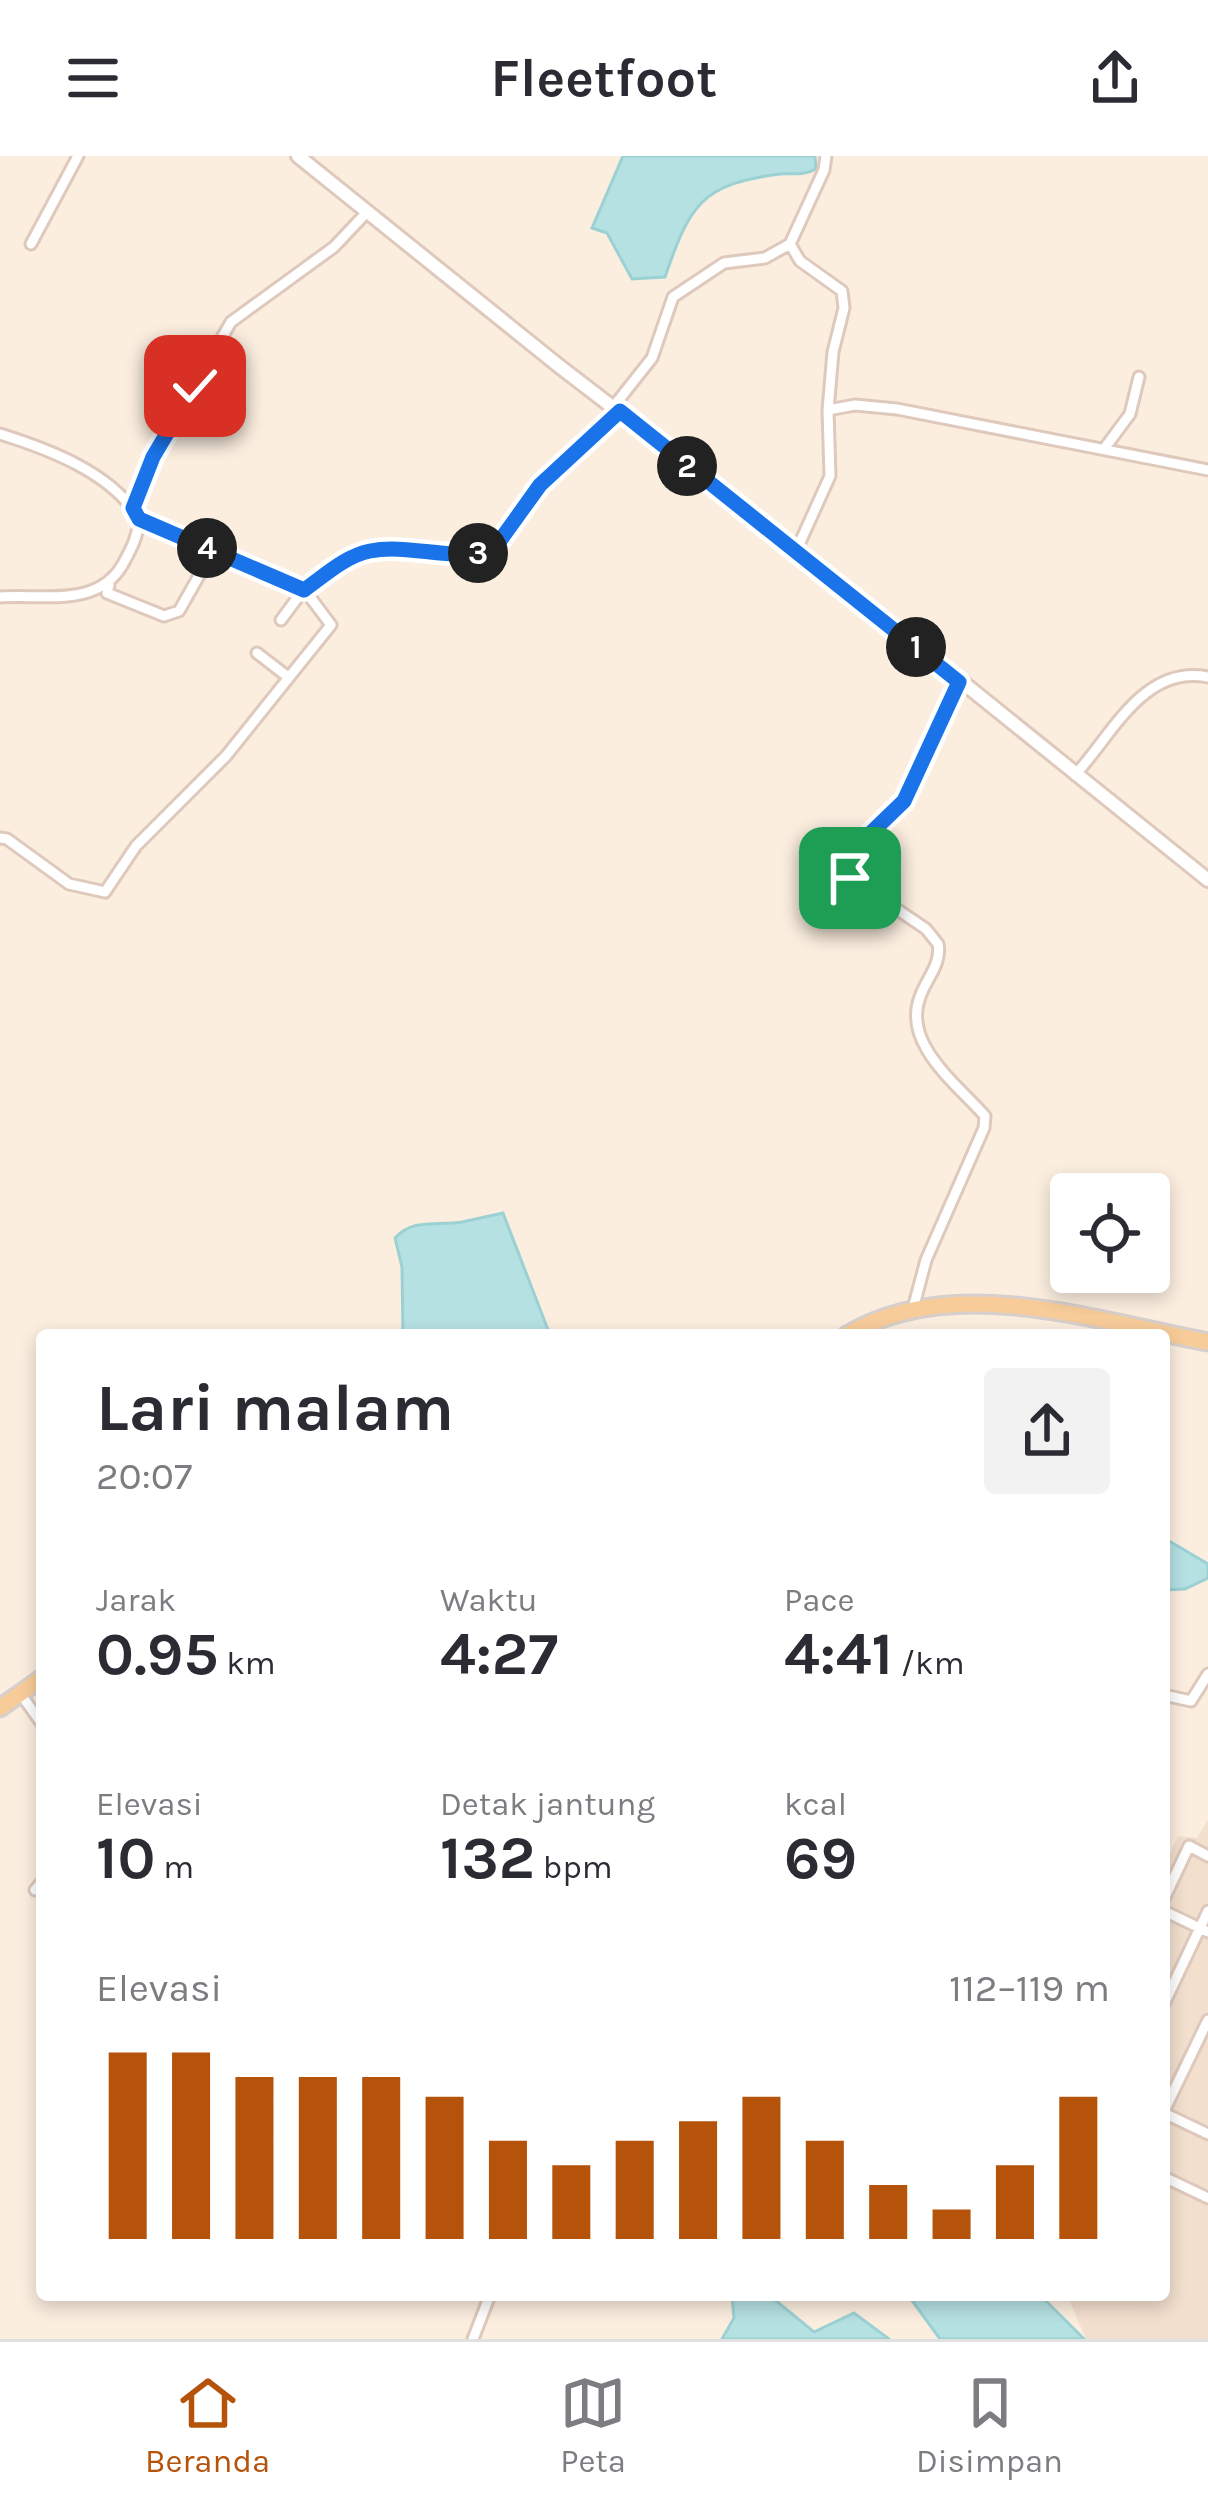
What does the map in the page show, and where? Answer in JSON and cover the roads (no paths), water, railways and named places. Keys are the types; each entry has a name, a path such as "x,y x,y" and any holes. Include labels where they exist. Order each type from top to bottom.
{"main road":[{"path":"862,1329 914,1309 980,1302 1134,1329"},
{"path":"1170,1335 1208,1342"},
{"path":"0,1708 36,1682"}],"street":[{"path":"31,244 78,156"},
{"path":"298,156 1208,880"},
{"path":"281,620 304,590 353,556 374,550 469,555 494,549 540,485 617,409 652,358 673,297 724,263 765,258 790,244 826,156"},
{"path":"133,508 153,457 231,322 334,247 368,211"},
{"path":"790,244 800,261 842,291 844,308 832,352 830,476 796,549"},
{"path":"1104,449 1130,414 1138,377"},
{"path":"828,410 855,405 897,409 1208,470"},
{"path":"0,434 69,461 101,480 133,508 139,519 136,538 107,593 171,615 179,610 213,551"},
{"path":"0,838 69,884 105,892 136,846 226,756 331,625 304,590 139,519"},
{"path":"0,597 88,593 109,585"},
{"path":"257,653 289,677"},
{"path":"1076,776 1148,689 1177,676 1208,677"},
{"path":"914,1309 926,1260 984,1128 985,1116 918,1040 916,1009 938,960 938,944 926,929 850,878 844,865 849,852 904,801 959,682"},
{"path":"1170,1696 1191,1701 1208,1674"},
{"path":"20,1693 36,1716"},
{"path":"1170,1886 1189,1846 1208,1856"},
{"path":"1170,1993 1204,1930 1208,1910"},
{"path":"1170,1914 1204,1930"},
{"path":"1170,2099 1208,2020"},
{"path":"1170,2115 1207,2130"},
{"path":"1170,2180 1208,2198"},
{"path":"473,2339 488,2301"}],"water":[{"path":"623,156 815,156 816,169 753,178 715,192 702,202 682,232 665,277 632,279 607,233 592,228"},
{"path":"503,1213 548,1329 403,1329 402,1267 395,1238 418,1225"},
{"path":"1170,1542 1208,1564 1208,1578 1185,1589 1170,1590"},
{"path":"733,2301 776,2301 814,2332 854,2313 889,2339 722,2339 734,2318"},
{"path":"912,2301 1046,2301 1084,2339 940,2339"}]}
